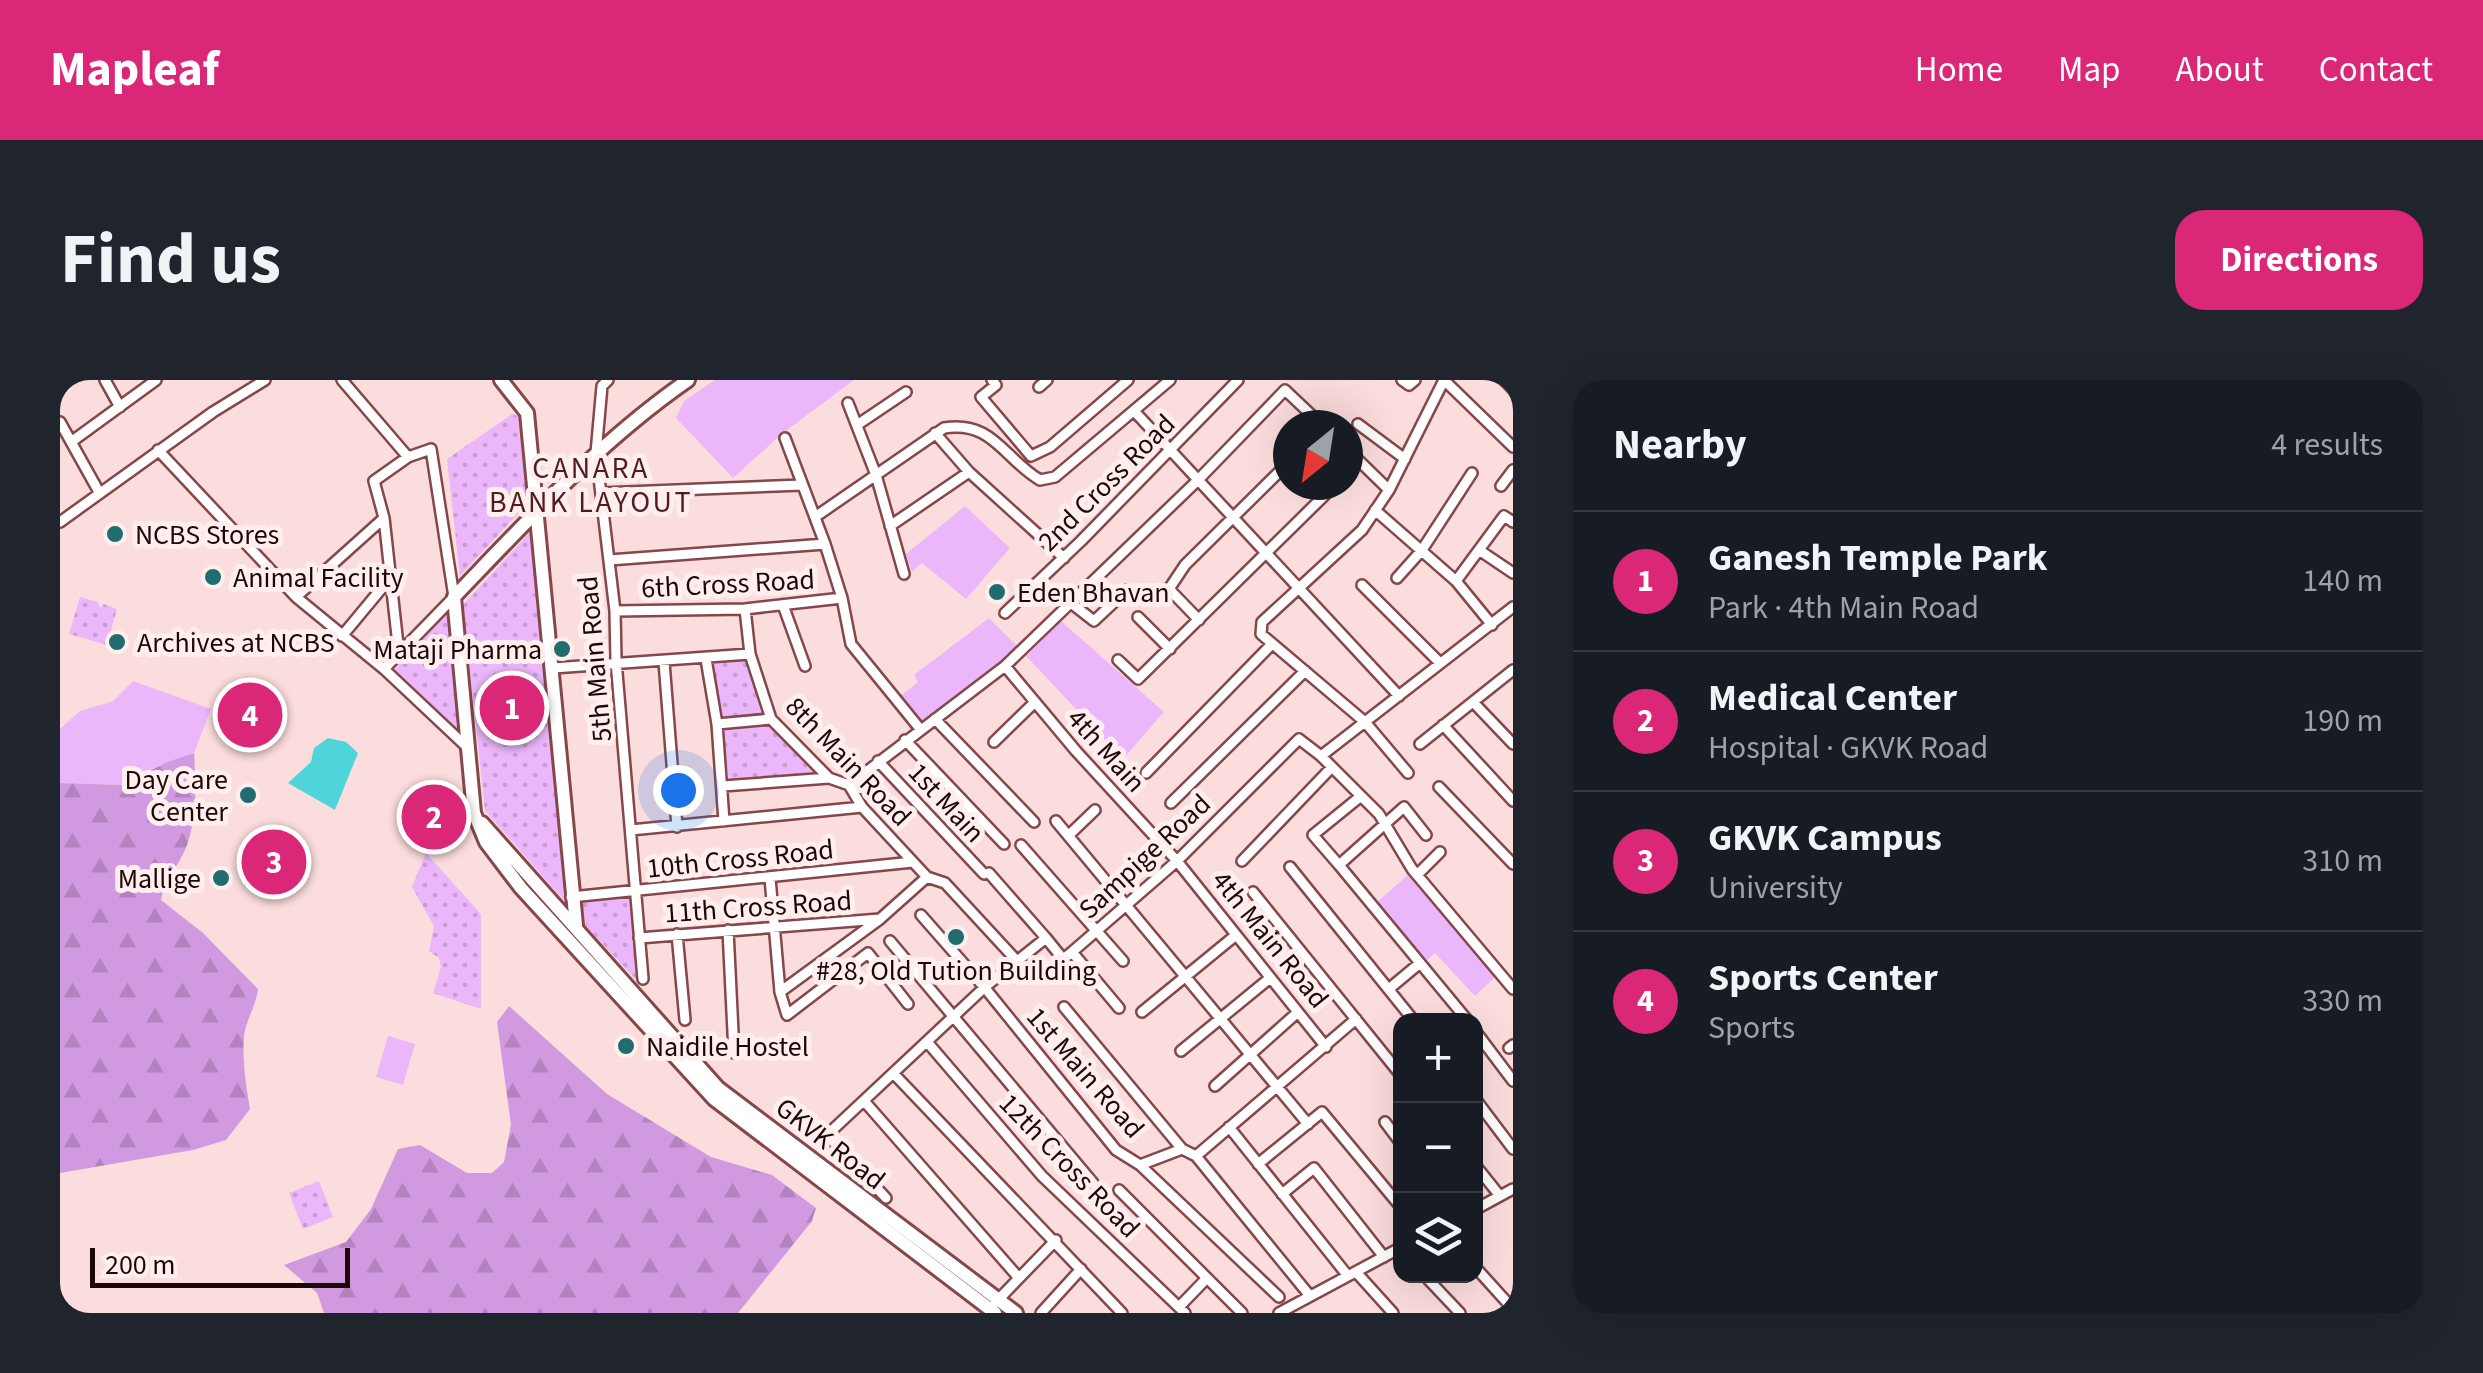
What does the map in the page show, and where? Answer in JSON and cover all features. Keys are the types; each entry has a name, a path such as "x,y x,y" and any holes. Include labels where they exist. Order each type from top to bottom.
{"main road":[{"path":"501,380 527,413 576,927"},
{"path":"454,597 596,453 688,380"},
{"name":"GKVK Road","path":"454,597 474,814 486,842 521,888 582,945 714,1099 805,1163 994,1308 1016,1313"},
{"name":"GKVK Road","path":"474,814 576,927 582,945"}],"street":[{"path":"105,380 120,406"},
{"path":"71,442 155,380"},
{"path":"60,522 158,450 265,380"},
{"path":"342,380 408,457"},
{"path":"998,382 981,396 1031,456 1050,447 1128,380"},
{"path":"814,517 944,428 964,424 985,434 1029,474 1040,480 1055,477 1170,380"},
{"name":"2nd Cross Road","path":"1004,613 1064,558 1238,380"},
{"path":"1402,380 1408,386 1415,380"},
{"path":"1408,773 1365,722 1261,634 1262,622 1362,530 1389,490 1444,380 1511,441"},
{"path":"1504,380 1513,389"},
{"name":"5th Main Road","path":"603,382 596,453 616,611 616,661 642,979"},
{"path":"848,785 1006,666 1285,390 1306,410"},
{"path":"857,425 906,392"},
{"path":"848,403 876,475 904,574"},
{"path":"1134,412 1399,696"},
{"path":"60,422 99,492"},
{"path":"1363,428 1405,459"},
{"path":"935,434 969,472 1064,558"},
{"path":"786,438 825,544 851,644 920,730"},
{"path":"384,669 399,654 454,597 431,449 408,457 374,481 384,518 399,654"},
{"path":"158,450 296,597 384,669 469,749"},
{"path":"1363,465 1389,490"},
{"path":"1501,486 1513,470"},
{"path":"890,526 969,472"},
{"path":"1398,578 1422,550 1472,473"},
{"path":"1199,620 1169,589 1185,565 1273,477"},
{"path":"601,493 802,485"},
{"path":"1118,660 1138,679 1319,500"},
{"path":"1375,510 1456,582 1492,624"},
{"path":"1456,582 1504,516 1513,522"},
{"path":"296,597 384,518"},
{"path":"609,560 825,544"},
{"path":"1479,550 1513,572"},
{"path":"342,636 391,577"},
{"path":"1362,584 1440,663"},
{"path":"1071,603 1094,622 1127,590"},
{"name":"6th Cross Road","path":"616,611 744,608 842,598"},
{"path":"783,604 805,666"},
{"name":"8th Main Road","path":"744,608 750,654 771,719 829,778 848,785 862,807 927,877 945,883 1017,961"},
{"path":"1511,984 1416,875 1386,824 1321,756 1513,608"},
{"path":"1138,617 1170,649"},
{"path":"1146,773 1272,644"},
{"path":"552,668 750,654"},
{"path":"706,658 717,724 724,821"},
{"path":"664,662 677,827"},
{"name":"4th Main","path":"1006,666 1177,861"},
{"path":"1420,744 1513,670"},
{"path":"1172,803 1304,671"},
{"path":"994,742 1035,702"},
{"path":"1472,702 1513,744"},
{"path":"717,724 771,719"},
{"path":"936,719 1034,822"},
{"path":"1443,725 1513,801"},
{"name":"Sampige Road","path":"1046,938 1063,959 1177,861 1298,739 1321,756"},
{"path":"905,740 1004,844"},
{"name":"1st Main","path":"878,760 1046,938"},
{"path":"1242,860 1332,767"},
{"path":"723,786 829,778"},
{"path":"1439,787 1513,864"},
{"path":"1361,796 1313,835 1462,1013"},
{"path":"632,830 862,807"},
{"path":"1339,864 1404,808 1426,835"},
{"path":"1069,835 1095,810"},
{"path":"1056,820 1308,1124"},
{"path":"1021,845 1122,961"},
{"path":"1416,875 1440,852"},
{"name":"4th Main Road","path":"1177,861 1326,1047"},
{"name":"10th Cross Road","path":"571,896 914,862"},
{"path":"1290,867 1409,1013"},
{"path":"780,992 880,919 927,877"},
{"path":"770,878 780,992 787,1015 868,953 908,1004"},
{"path":"1253,892 1393,1065"},
{"name":"1st Main Road","path":"920,915 985,988 1116,1150 1140,1165 1182,1149 1196,1156 1310,1296"},
{"name":"11th Cross Road","path":"639,938 880,919"},
{"path":"728,930 734,1053"},
{"path":"677,934 685,1020"},
{"path":"1142,1012 1236,935"},
{"path":"886,1198 827,1135 985,988 1046,938"},
{"path":"890,941 1094,1183"},
{"path":"1072,952 1118,1008"},
{"path":"1390,988 1420,963"},
{"path":"1181,1050 1270,978"},
{"path":"1064,1007 1182,1149"},
{"path":"1214,1086 1298,1012"},
{"path":"1196,1156 1356,1019"},
{"path":"1483,1041 1513,1081"},
{"name":"12th Cross Road","path":"928,1043 1042,1176 1182,1310"},
{"path":"894,1074 1122,1313"},
{"path":"865,1102 1019,1278"},
{"path":"1478,1103 1513,1149"},
{"path":"1258,1164 1322,1112 1393,1198"},
{"path":"1385,1122 1393,1133"},
{"path":"1229,1127 1352,1274 1393,1313"},
{"path":"1140,1165 1279,1297"},
{"path":"1282,1194 1314,1168 1384,1257"},
{"path":"1483,1175 1500,1196"},
{"path":"1483,1205 1513,1189"},
{"path":"1119,1190 1242,1313"},
{"path":"994,1308 1056,1240"},
{"path":"1279,1313 1393,1252"},
{"path":"1041,1313 1081,1269"},
{"path":"1483,1276 1513,1309"},
{"path":"1182,1310 1207,1278"},
{"path":"1432,1283 1460,1313"}],"shaded area":[{"path":"715,380 854,380 783,433 733,478 676,418 684,401"},
{"path":"512,414 521,417 527,504 460,576 447,459"},
{"path":"965,506 1010,548 966,599 922,563 912,572 906,554"},
{"path":"533,529 569,906 485,811 463,605"},
{"path":"80,597 98,602 100,608 104,604 117,609 107,645 69,634"},
{"path":"450,610 462,733 459,738 392,673"},
{"path":"989,618 1019,648 923,725 898,698 918,682 914,675"},
{"path":"1061,621 1164,712 1123,759 1026,656"},
{"path":"746,658 762,716 817,774 729,781 711,662"},
{"path":"133,681 211,709 194,753 167,762 124,785 60,783 60,729 80,711 113,701"},
{"path":"426,853 481,914 481,1009 433,993 441,967 439,958 429,951 434,926 412,887"},
{"path":"1408,875 1496,976 1475,996 1435,953 1426,961 1376,903"},
{"path":"630,897 637,981 586,926 582,901"},
{"path":"388,1036 415,1044 403,1085 376,1077"},
{"path":"319,1181 333,1217 303,1229 289,1193"}],"green space":[{"path":"194,753 191,831 161,900 203,933 258,989 244,1036 250,1109 226,1140 193,1150 60,1173 60,783 124,785 167,762"},
{"path":"509,1006 607,1094 711,1157 772,1175 816,1208 812,1221 738,1313 324,1313 317,1293 284,1265 346,1242 371,1209 398,1149 420,1145 467,1173 492,1173 504,1162 511,1125 497,1022"}],"water":[{"path":"328,738 346,742 358,753 335,810 288,783 311,762 314,748"}],"place":[{"name":"NCBS Stores","path":"115,534"},
{"name":"Animal Facility","path":"213,577"},
{"name":"Eden Bhavan","path":"997,592"},
{"name":"Archives at NCBS","path":"117,642"},
{"name":"Mataji Pharma","path":"562,649"},
{"name":"Ganesh Temple Park","path":"512,708"},
{"name":"Sports Center","path":"250,715"},
{"name":"Day Care Center","path":"248,795"},
{"name":"Medical Center","path":"434,817"},
{"name":"GKVK Campus","path":"274,862"},
{"name":"Mallige","path":"221,878"},
{"name":"#28, Old Tution Building","path":"956,937"},
{"name":"Naidile Hostel","path":"626,1046"}],"district":[{"name":"CANARA BANK LAYOUT","path":"591,485"}]}
